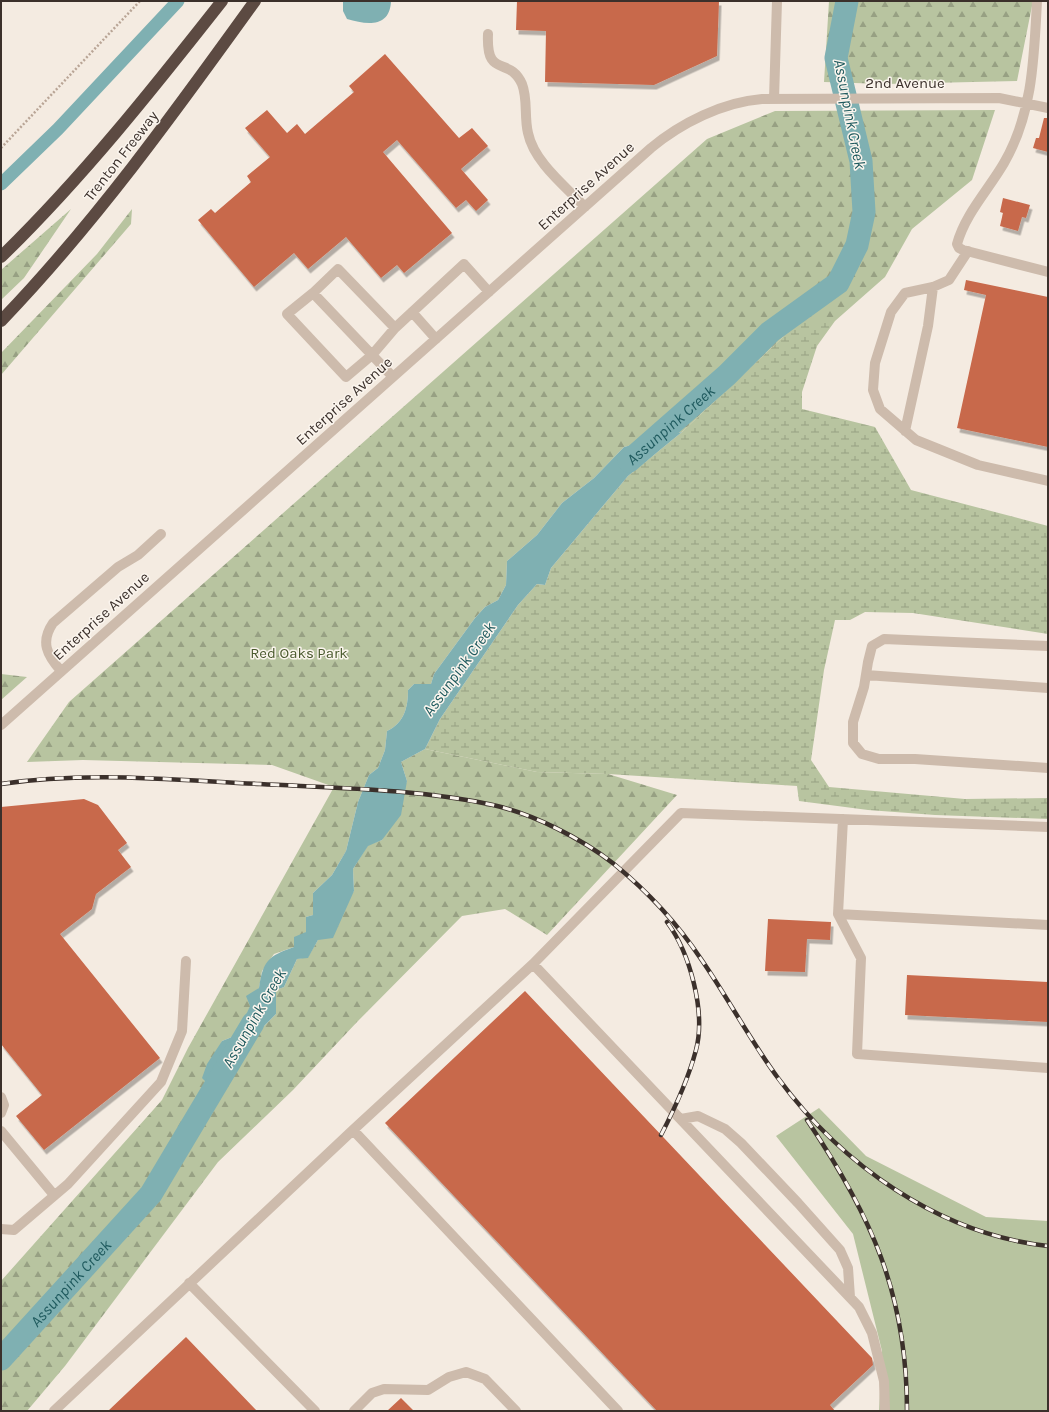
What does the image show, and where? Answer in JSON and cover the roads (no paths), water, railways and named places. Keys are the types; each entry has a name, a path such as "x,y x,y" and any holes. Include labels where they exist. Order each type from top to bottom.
{"highway":[{"name":"Trenton Freeway","path":"1,257 80,176 148,95 222,1"},
{"name":"Trenton Freeway","path":"1,321 40,280 114,193 154,141 256,1"}],"street":[{"path":"774,99 777,1"},
{"path":"1037,1 1034,67 1023,123 1004,163 960,234 957,244 959,248 968,251 1048,272"},
{"path":"488,34 488,56 496,64 507,68 515,74 522,85 525,98 525,119 533,148 541,161 585,207"},
{"name":"2nd Avenue","path":"714,111 755,99 830,98 998,98 1048,108"},
{"name":"Enterprise Avenue","path":"1,725 659,141 678,128 714,111"},
{"path":"968,251 949,280 933,287 905,293 891,312 875,363 874,390 880,409 916,440 978,465 1048,481"},
{"path":"395,328 338,269 313,293 287,314 346,377 372,355 395,328 464,264 489,292"},
{"path":"905,431 928,326 933,287"},
{"path":"313,293 393,377"},
{"path":"412,312 436,339"},
{"path":"61,671 53,661 46,646 47,632 53,623 118,567 138,555 161,534"},
{"path":"1048,646 884,639 872,646 864,687 853,722 853,743 862,754 879,759 915,759 1048,768"},
{"path":"866,675 1048,688"},
{"path":"54,1411 353,1130 533,964 681,813 1048,826"},
{"path":"843,819 838,914 861,958 857,1054 1048,1068"},
{"path":"838,914 1048,925"},
{"path":"1,1229 14,1230 54,1195 121,1128 161,1082 182,1031 186,961"},
{"path":"533,964 859,1307 872,1333 884,1381 885,1411"},
{"path":"1,1097 4,1105 1,1113"},
{"path":"681,1119 698,1116 724,1129 746,1148 840,1250 848,1268 850,1297"},
{"path":"353,1130 618,1411"},
{"path":"1,1131 54,1195"},
{"path":"190,1283 315,1411"},
{"path":"354,1411 372,1393 384,1389 428,1390 449,1377 466,1372 485,1379 516,1411"}],"water":[{"path":"343,1 391,1 390,10 387,16 382,20 362,23 347,19 343,11"},
{"path":"682,432 628,476 551,568 545,585 537,584 518,605 440,719 425,749 401,762 407,781 401,815 382,840 368,846 353,869 354,891 333,938 318,940 308,958 297,959 284,987 276,990 276,1014 263,1027 251,1044 229,1054 209,1085 202,1078 207,1064 222,1041 237,1035 250,1006 246,996 259,988 262,971 268,961 278,953 294,947 294,937 306,932 306,917 313,915 313,893 332,875 346,851 358,802 369,775 378,768 385,750 387,731 397,724 404,714 408,690 414,684 431,684 434,674 475,618 485,607 498,600 506,585 507,561 537,535 562,503 594,478 624,447"}],"waterway":[{"path":"1,184 58,129 178,1"},
{"name":"Assunpink Creek","path":"629,461 727,375 770,332 838,283 857,245 864,212 861,161 836,58 847,1"},
{"name":"Assunpink Creek","path":"1,1359 151,1194 253,1023"}],"railway":[{"path":"1,784 33,780 98,777 406,792 493,805 524,814 556,828 587,845 614,864 650,896 672,920 701,959 778,1078 804,1110 832,1139 863,1166 896,1190 932,1211 969,1227 1008,1239 1048,1246"},
{"path":"661,1135 685,1083 693,1061 699,1035 699,1018 694,983 683,950 667,922"},
{"path":"807,1120 850,1189 867,1223 881,1257 892,1293 900,1330 905,1369 907,1411"}],"park label":[{"name":"Red Oaks Park","path":"299,653"}]}
